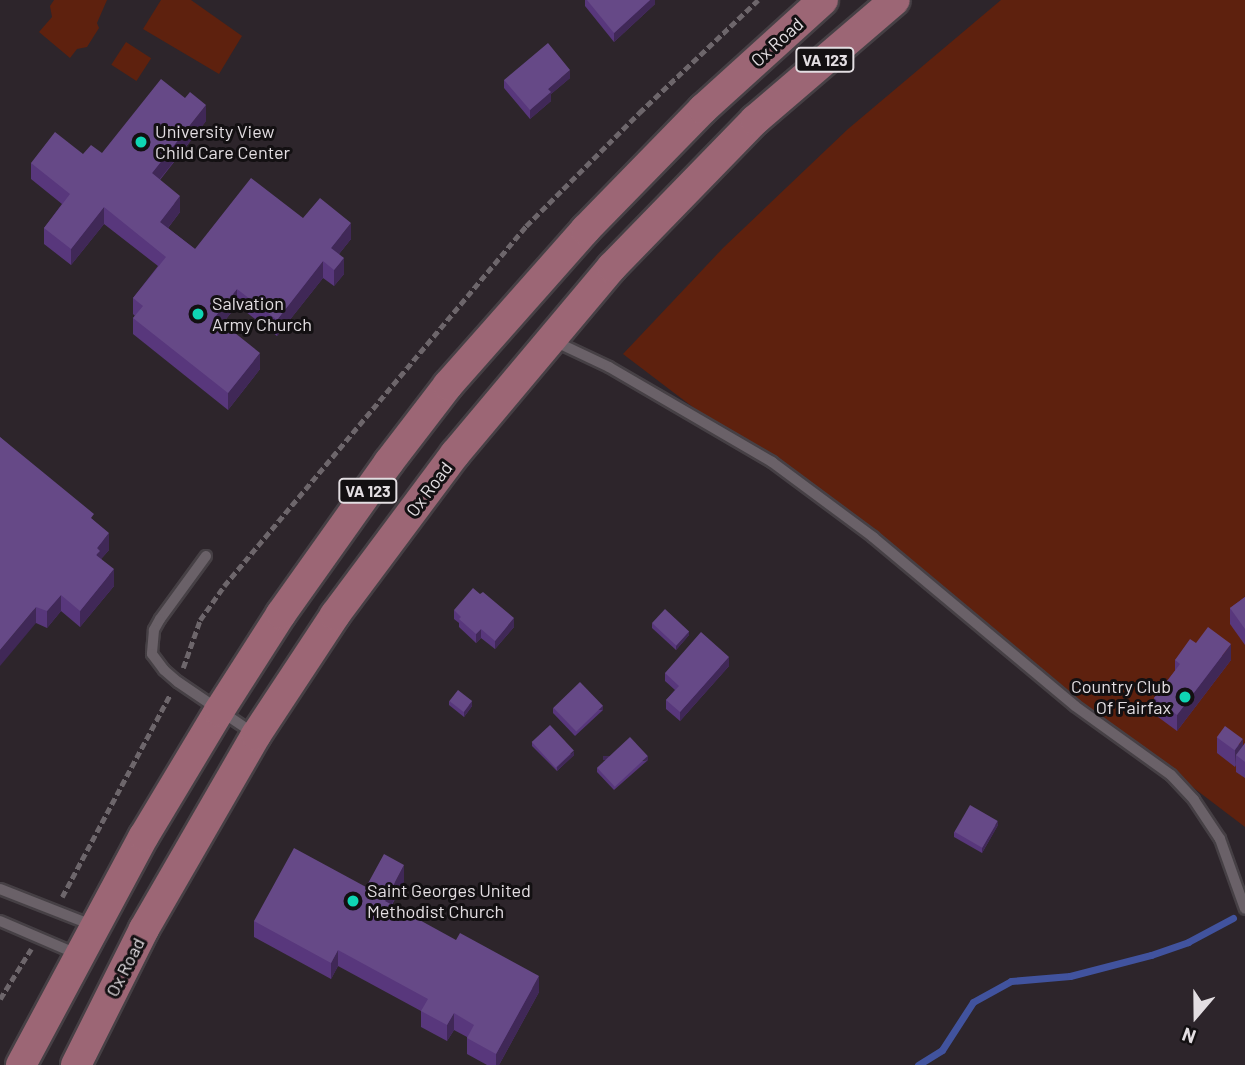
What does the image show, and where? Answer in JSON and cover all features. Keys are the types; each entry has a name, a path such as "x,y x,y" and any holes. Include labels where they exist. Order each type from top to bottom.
{"main road":[{"name":"Ox Road","path":"21,1065 144,836 219,711 331,542 448,385 586,229 693,119 823,0"},
{"name":"Ox Road","path":"76,1065 144,929 256,735 335,615 455,454 612,267 755,120 895,0"}],"lane":[{"path":"550,339 609,367 772,462 873,537 1075,706 1171,775 1194,800 1220,839 1245,909"},
{"path":"206,556 160,619 154,630 152,654 164,670 256,735"},
{"path":"0,889 96,926"},
{"path":"0,921 80,956"}],"shaded area":[{"path":"54,0 107,0 97,23 99,28 87,47 77,49 70,58 39,32 52,17 50,6"},
{"path":"161,0 191,0 242,36 219,74 143,29"},
{"name":"Country Club Of Fairfax","path":"1001,0 1245,0 1245,827 623,354 723,248 848,129"},
{"path":"126,42 151,58 136,81 111,65"}],"building":[{"path":"587,0 650,0 614,33"},
{"path":"548,43 570,70 548,89 551,92 530,110 504,80"},
{"path":"161,79 185,98 190,92 206,105 152,173 180,196 160,222 195,249 251,178 303,218 320,198 351,223 331,248 344,258 334,270 323,261 277,320 237,289 215,317 260,353 228,393 133,318 143,306 133,298 166,257 104,207 71,249 44,228 70,194 31,163 55,132 83,154 91,145 102,153"},
{"path":"0,437 94,514 91,518 109,533 97,548 100,551 96,555 114,569 80,611 61,595 47,611 36,607 0,650"},
{"path":"473,588 480,594 483,592 514,618 495,641 481,629 476,634 459,619 461,617 454,610"},
{"path":"1245,597 1245,629 1230,608"},
{"path":"665,609 689,632 676,645 652,623"},
{"path":"1208,627 1231,644 1177,715 1154,698 1180,664 1175,660 1190,639 1196,643"},
{"path":"701,632 729,657 680,712 666,700 679,686 665,673"},
{"path":"580,682 603,706 576,731 553,708"},
{"path":"458,690 472,701 464,712 449,701"},
{"path":"550,725 574,751 556,768 532,742"},
{"path":"1225,726 1243,739 1235,750 1217,737"},
{"path":"630,737 648,756 615,787 597,768"},
{"path":"1245,743 1245,762 1236,755"},
{"path":"970,805 998,821 982,848 954,832"},
{"path":"294,848 366,887 384,854 404,865 385,901 456,940 460,933 539,976 496,1054 467,1038 474,1025 454,1013 447,1025 421,1011 428,999 338,950 331,963 254,921"}],"waterway":[{"path":"918,1065 942,1050 973,1002 1011,981 1070,976 1151,955 1188,942 1233,918"}],"place":[{"name":"University View Child Care Center","path":"141,142"},
{"name":"Salvation Army Church","path":"198,314"},
{"name":"Country Club Of Fairfax","path":"1185,697"},
{"name":"Saint Georges United Methodist Church","path":"353,901"}]}
